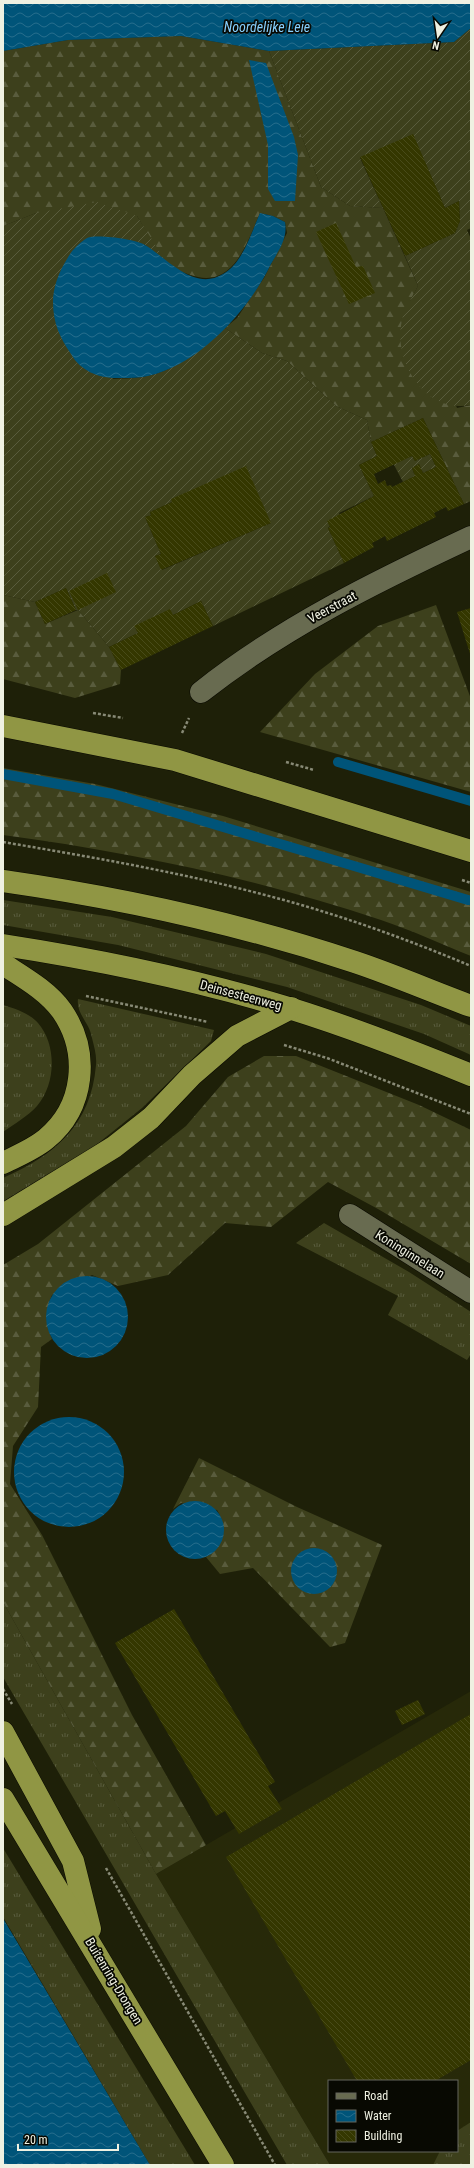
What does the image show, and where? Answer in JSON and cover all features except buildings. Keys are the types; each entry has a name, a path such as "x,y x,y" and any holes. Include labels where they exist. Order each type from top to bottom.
{"highway":[{"path":"3,726 175,760 471,851"},
{"path":"3,881 65,889 155,907 286,940 356,962 471,1006"},
{"name":"Deinsesteenweg","path":"3,945 161,974 291,1008 379,1038 471,1075"},
{"path":"3,964 37,986 62,1010 77,1039 81,1069 76,1095 66,1119 45,1140 3,1163"},
{"path":"3,1215 114,1147 151,1118 192,1076 237,1036 291,1008"},
{"path":"3,1732 73,1861 95,1950"},
{"name":"Buitenring-Drongen","path":"3,1799 223,2165"}],"street":[{"name":"Veerstraat","path":"201,692 235,665 299,625 408,566 471,537"},
{"name":"Koninginnelaan","path":"350,1215 471,1292"}],"path":[{"path":"3,842 128,864 265,895 365,925 471,966"},
{"path":"3,1689 14,1709"},
{"path":"102,1862 275,2165"}],"shaded area":[{"path":"471,1691 471,2165 330,2165 156,1874"}],"green space":[{"path":"471,28 471,228 467,230 471,239 471,405 455,406 441,402 428,395 409,371 403,356 401,326 403,316 418,286 405,256 455,233 460,221 459,201 445,208 413,135 360,158 383,208 350,206 321,187 269,51 454,42"},
{"path":"181,36 269,51 321,187 350,206 383,208 418,286 410,301 457,408 471,405 471,501 464,504 423,418 371,442 367,420 336,406 287,361 262,353 225,328 237,318 264,278 287,233 285,222 273,216 260,213 245,247 238,258 231,267 222,274 211,278 190,275 177,270 167,263 155,247 137,216 36,213 3,226 3,51 68,40"},
{"path":"97,202 137,216 167,263 144,244 113,379 143,377 169,369 189,357 225,328 262,353 287,361 336,406 367,420 371,442 377,456 359,465 374,496 339,513 340,515 328,528 344,563 213,626 201,601 173,615 135,627 138,633 109,647 78,610 76,610 66,588 35,602 3,595 3,226 36,213","holes":["172,502 271,523 162,570 155,556 161,554 145,517 151,515 150,512"]},
{"path":"430,454 436,467 423,473 419,464 412,468 415,476 403,482 393,463 412,456 415,461"},
{"path":"3,595 35,602 45,624 78,610 109,647 121,670 120,684 75,698 3,679"},
{"path":"436,605 471,699 471,792 260,732 315,674 378,626"},
{"path":"3,768 95,784 223,816 471,892 471,956 381,920 288,892 194,868 99,850 3,835"},
{"path":"3,900 112,917 266,954 421,1005 471,1026 471,1055 424,1034 287,987 118,945 3,925"},
{"path":"78,999 214,1030 211,1041 142,1108 91,1149 3,1204 3,1178 39,1159 54,1148 78,1121 87,1105 93,1086 96,1058 91,1033 79,1009"},
{"path":"3,1005 26,1014 38,1023 49,1042 52,1064 48,1087 37,1106 25,1117 3,1132"},
{"path":"264,1056 296,1056 419,1105 471,1130 471,1264 378,1209 328,1182 271,1227 225,1223 168,1275 118,1286 92,1275 52,1295 48,1306 47,1322 52,1339 41,1347 38,1407 13,1446 10,1484 42,1535 132,1715 206,1845 156,1874 3,1602 3,1265 38,1244 186,1126 228,1077"},
{"path":"324,1223 409,1272 471,1312 471,1354 467,1360 388,1315 398,1296 296,1243"},
{"path":"199,1458 297,1507 382,1545 345,1643 330,1647 253,1568 220,1574 206,1557 217,1547 222,1536 222,1523 217,1510 181,1503 173,1509"},
{"path":"3,1602 156,1874 330,2165 287,2165 3,1677"},
{"path":"3,1848 195,2165 150,2165 3,1917"},
{"path":"471,2122 471,2165 433,2165 440,2152 458,2152 458,2130"}],"water":[{"name":"Noordelijke Leie","path":"3,3 471,3 471,28 454,42 269,51 181,36 68,40 3,51"},
{"path":"249,60 266,63 294,137 298,155 295,201 275,201 268,189 268,145"},
{"path":"260,213 273,216 285,222 286,228 284,239 280,249 250,299 236,317 204,348 167,370 138,378 114,378 99,376 86,370 75,360 58,330 54,317 53,296 55,285 61,269 71,253 81,242 92,237 116,238 133,241 145,245 172,265 191,276 202,279 212,278 223,274 236,263 246,247"},
{"path":"79,1276 95,1276 110,1283 121,1294 128,1309 128,1325 125,1333 116,1346 103,1355 95,1358 79,1358 64,1351 53,1340 46,1325 46,1309 53,1294 64,1283"},
{"path":"69,1417 90,1421 100,1426 108,1433 115,1441 120,1451 124,1472 120,1493 115,1503 108,1511 100,1518 90,1523 69,1527 48,1523 38,1518 30,1511 23,1503 18,1493 14,1472 18,1451 23,1441 30,1433 38,1426 48,1421"},
{"path":"189,1501 201,1501 216,1509 224,1524 224,1536 216,1551 201,1559 189,1559 174,1551 166,1536 166,1524 174,1509"},
{"path":"309,1548 319,1548 331,1554 336,1562 336,1580 331,1588 323,1593 309,1594 301,1591 294,1584 291,1576 291,1566 294,1558 301,1551"},
{"path":"3,1917 4,1920 150,2165 3,2165"}],"waterway":[{"path":"338,762 471,801"},
{"path":"3,774 113,794 468,900"}]}
